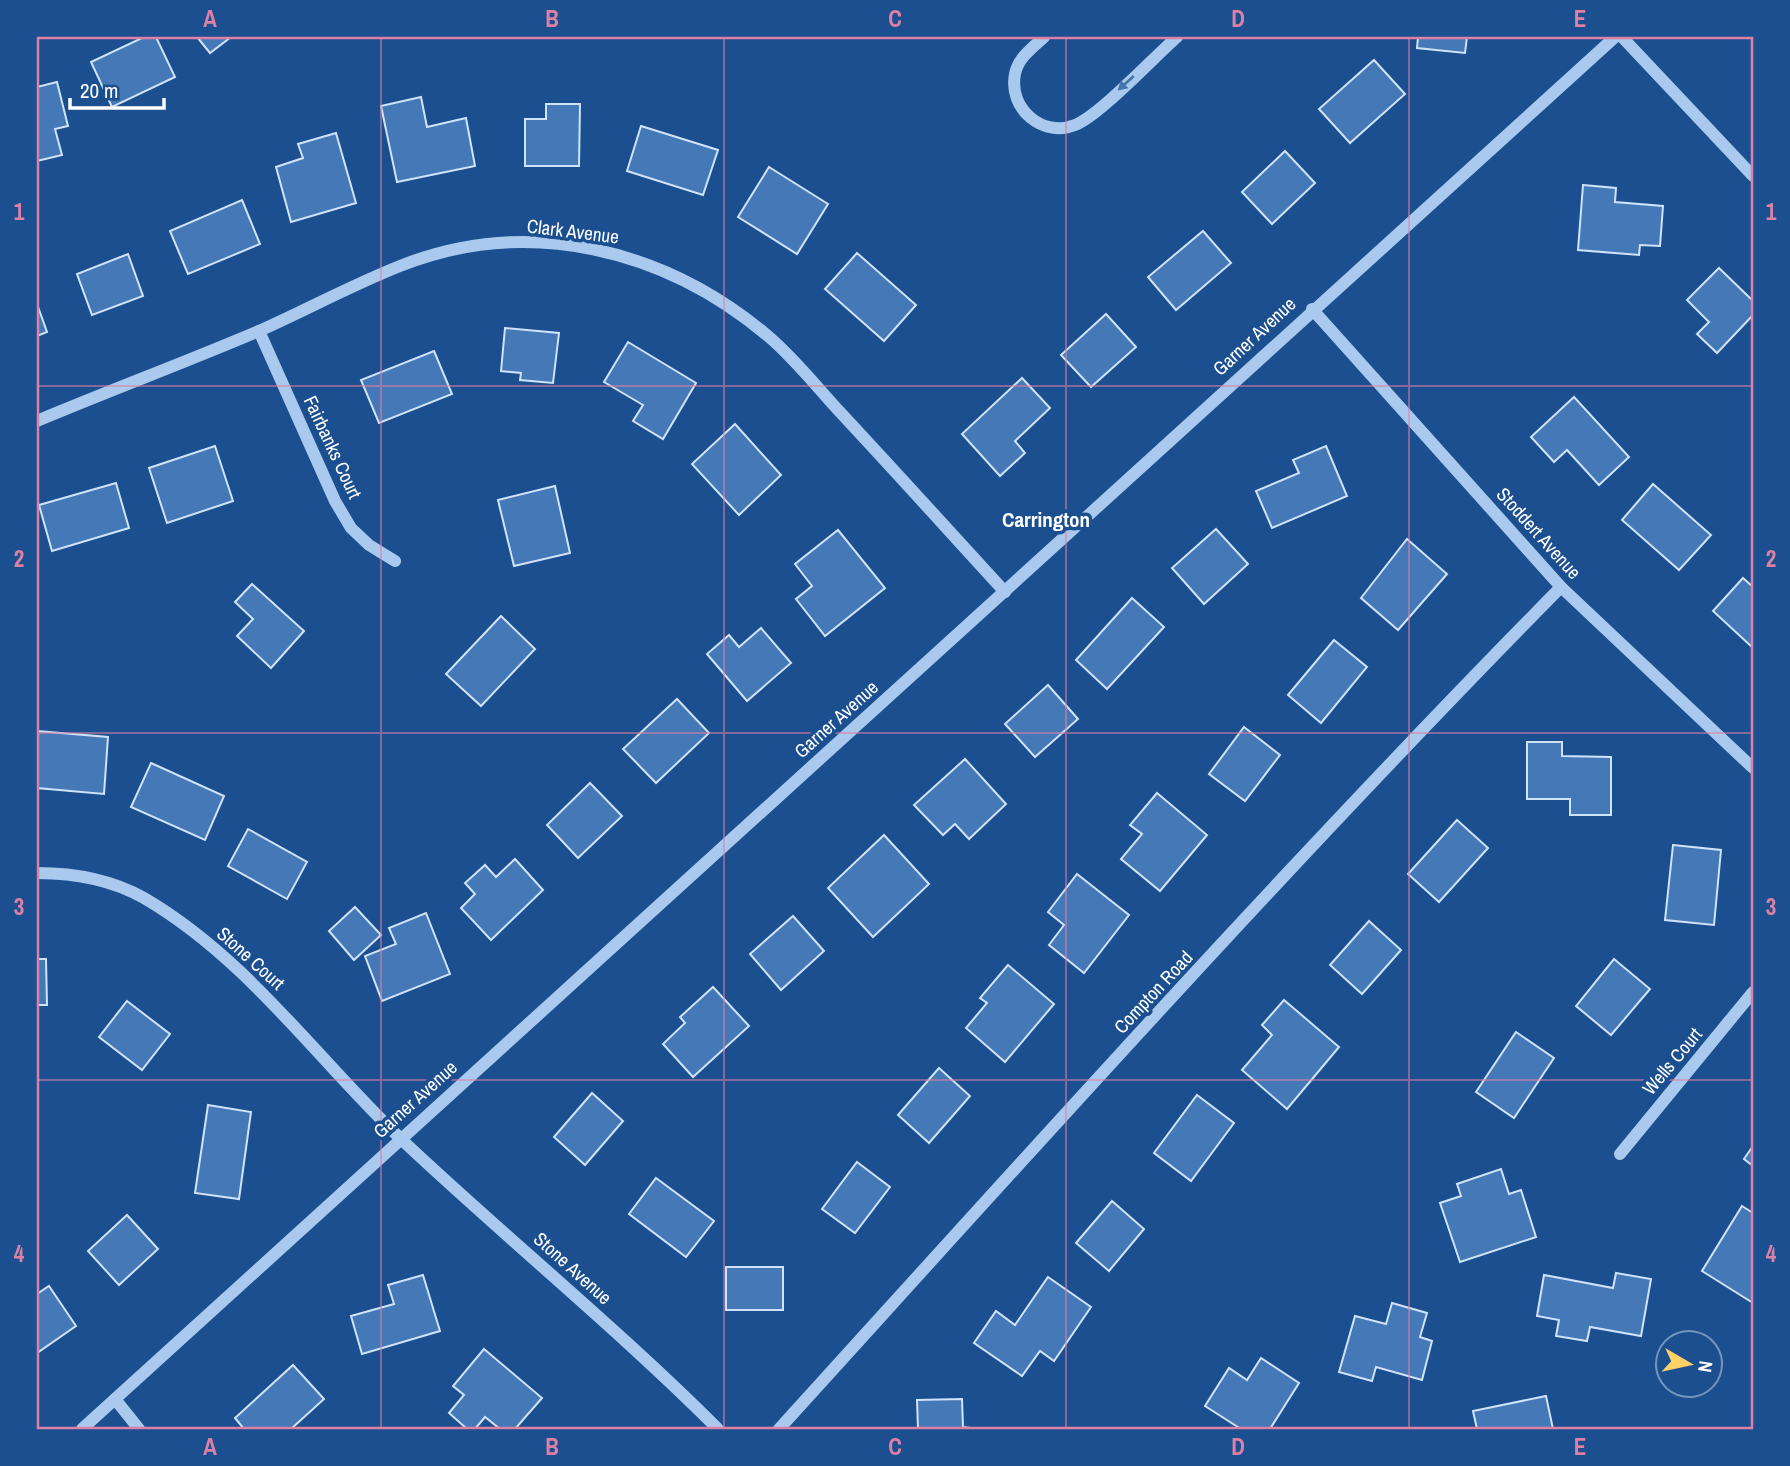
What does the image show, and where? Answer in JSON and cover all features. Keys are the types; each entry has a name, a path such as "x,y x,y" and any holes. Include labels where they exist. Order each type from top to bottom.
{"street":[{"path":"1044,37 1019,62 1014,89 1025,114 1036,123 1063,129 1089,117 1177,37"},
{"name":"Garner Avenue","path":"82,1429 1005,592 1312,309 1615,37"},
{"path":"1622,37 1753,176"},
{"name":"Clark Avenue","path":"37,421 259,331 401,265 467,247 512,243 561,245 613,253 662,268 712,293 770,337 1005,592"},
{"name":"Stoddert Avenue","path":"1312,309 1561,587 1753,768"},
{"name":"Fairbanks Court","path":"259,331 335,501 351,528 369,545 395,561"},
{"name":"Compton Road","path":"779,1429 1076,1103 1466,685 1561,587"},
{"name":"Stone Court","path":"37,873 114,884 144,898 193,933 273,1003 400,1138"},
{"name":"Wells Court","path":"1620,1154 1753,992"},
{"name":"Stone Avenue","path":"400,1138 718,1429"},
{"path":"115,1399 139,1429"}],"building":[{"path":"144,37 156,37 175,77 112,107 91,62"},
{"path":"197,37 231,37 210,53"},
{"path":"1418,37 1467,37 1465,53 1417,48"},
{"path":"1374,60 1405,94 1350,143 1319,109"},
{"path":"57,82 68,126 55,129 62,155 37,161 37,87"},
{"path":"421,97 427,127 466,118 475,166 397,182 381,106"},
{"path":"546,104 580,104 579,166 525,166 525,119 546,119"},
{"path":"641,126 718,150 703,195 627,171"},
{"path":"336,133 356,203 291,222 276,167 303,158 298,144"},
{"path":"1285,151 1315,183 1272,224 1242,192"},
{"path":"769,167 828,204 797,254 738,217"},
{"path":"1583,185 1616,188 1615,202 1663,206 1660,246 1640,245 1639,255 1578,250"},
{"path":"242,200 260,244 188,274 170,231"},
{"path":"1203,231 1231,263 1176,310 1148,277"},
{"path":"857,253 916,305 884,341 825,289"},
{"path":"128,254 143,296 92,315 77,274"},
{"path":"1719,268 1753,301 1753,315 1717,353 1697,334 1709,322 1687,300"},
{"path":"37,304 47,332 37,336"},
{"path":"1106,314 1136,347 1091,387 1061,355"},
{"path":"505,328 559,333 553,383 520,380 521,373 501,371"},
{"path":"628,342 696,383 663,439 633,421 643,405 604,382"},
{"path":"434,351 452,394 379,423 361,380"},
{"path":"1022,378 1050,408 1015,441 1025,453 1000,476 962,434"},
{"path":"1574,397 1629,457 1599,485 1567,450 1554,462 1531,437"},
{"path":"735,424 781,475 739,515 692,464"},
{"path":"215,446 233,501 167,523 149,468"},
{"path":"1326,446 1347,496 1272,528 1256,491 1299,473 1293,460"},
{"path":"116,483 129,528 52,551 39,505"},
{"path":"1653,484 1711,535 1679,570 1622,520"},
{"path":"555,486 570,553 514,566 498,500"},
{"path":"1216,529 1248,564 1204,604 1172,568"},
{"path":"838,530 885,588 825,636 796,599 812,586 795,564"},
{"path":"1407,539 1447,574 1398,630 1361,598"},
{"path":"1743,578 1753,587 1753,648 1713,611"},
{"path":"252,584 304,631 271,668 237,636 253,619 235,602"},
{"path":"1132,598 1164,627 1107,689 1076,660"},
{"path":"501,616 535,649 481,706 446,674"},
{"path":"761,628 791,663 747,701 707,654 729,635 739,647"},
{"path":"1334,640 1367,667 1321,723 1288,695"},
{"path":"1048,685 1078,719 1035,757 1005,724"},
{"path":"677,699 709,733 656,783 623,749"},
{"path":"1244,727 1280,755 1245,801 1209,774"},
{"path":"37,731 108,737 104,794 37,788"},
{"path":"1527,742 1562,742 1562,756 1611,757 1611,815 1570,815 1570,799 1527,799"},
{"path":"965,759 1006,804 969,839 955,824 943,835 914,805"},
{"path":"151,763 224,796 205,840 131,807"},
{"path":"590,783 622,816 578,858 547,825"},
{"path":"1157,793 1207,835 1160,891 1121,859 1142,834 1130,825"},
{"path":"1457,820 1488,848 1439,902 1408,874"},
{"path":"248,829 307,862 287,899 228,866"},
{"path":"884,835 929,884 873,937 828,888"},
{"path":"1673,845 1721,850 1714,925 1665,920"},
{"path":"515,859 543,890 491,940 461,908 475,894 465,883 485,865 496,877"},
{"path":"1077,874 1129,915 1084,973 1049,945 1064,925 1048,912"},
{"path":"355,907 381,935 354,960 329,931"},
{"path":"426,913 450,974 382,1001 365,956 396,944 389,928"},
{"path":"793,916 824,951 781,990 750,954"},
{"path":"1369,921 1401,950 1362,994 1330,965"},
{"path":"37,959 46,959 47,1005 37,1005"},
{"path":"1614,959 1650,989 1611,1035 1576,1006"},
{"path":"1008,965 1054,1004 1005,1062 966,1028 987,1003 980,998"},
{"path":"713,987 749,1026 693,1077 663,1044 685,1023 680,1017"},
{"path":"1284,1000 1339,1047 1287,1109 1242,1070 1272,1035 1262,1025"},
{"path":"127,1001 170,1034 142,1070 99,1037"},
{"path":"1516,1032 1554,1058 1514,1118 1476,1092"},
{"path":"939,1068 970,1096 929,1143 898,1115"},
{"path":"592,1093 623,1121 585,1165 554,1137"},
{"path":"1197,1095 1234,1123 1191,1181 1154,1153"},
{"path":"208,1105 251,1112 239,1199 195,1193"},
{"path":"1753,1146 1753,1166 1744,1159"},
{"path":"857,1162 890,1187 855,1233 822,1209"},
{"path":"1501,1169 1509,1194 1521,1190 1536,1237 1460,1262 1440,1203 1461,1196 1457,1184"},
{"path":"656,1178 714,1221 686,1257 629,1214"},
{"path":"1112,1201 1144,1229 1109,1271 1076,1243"},
{"path":"1742,1206 1753,1213 1753,1303 1702,1271"},
{"path":"127,1215 158,1249 119,1285 88,1251"},
{"path":"726,1267 783,1267 783,1310 726,1310"},
{"path":"1616,1273 1651,1279 1641,1336 1590,1327 1587,1341 1556,1336 1559,1320 1537,1316 1544,1275 1613,1288"},
{"path":"423,1275 440,1331 362,1354 351,1316 394,1304 388,1285"},
{"path":"1048,1277 1091,1307 1054,1361 1040,1351 1022,1376 974,1343 996,1311 1015,1325"},
{"path":"49,1286 76,1326 37,1353 37,1294"},
{"path":"1392,1303 1427,1313 1420,1337 1432,1341 1422,1380 1376,1367 1372,1381 1339,1372 1355,1316 1386,1324"},
{"path":"484,1349 542,1398 515,1429 500,1429 485,1417 475,1429 467,1429 449,1413 464,1395 453,1386"},
{"path":"1261,1358 1299,1383 1270,1429 1241,1429 1205,1406 1229,1368 1247,1380"},
{"path":"293,1365 324,1399 291,1429 244,1429 235,1418"},
{"path":"1546,1396 1553,1429 1477,1429 1473,1411"},
{"path":"962,1399 963,1427 978,1429 918,1429 917,1400"}],"district":[{"name":"Carrington","path":"1046,520"}]}
